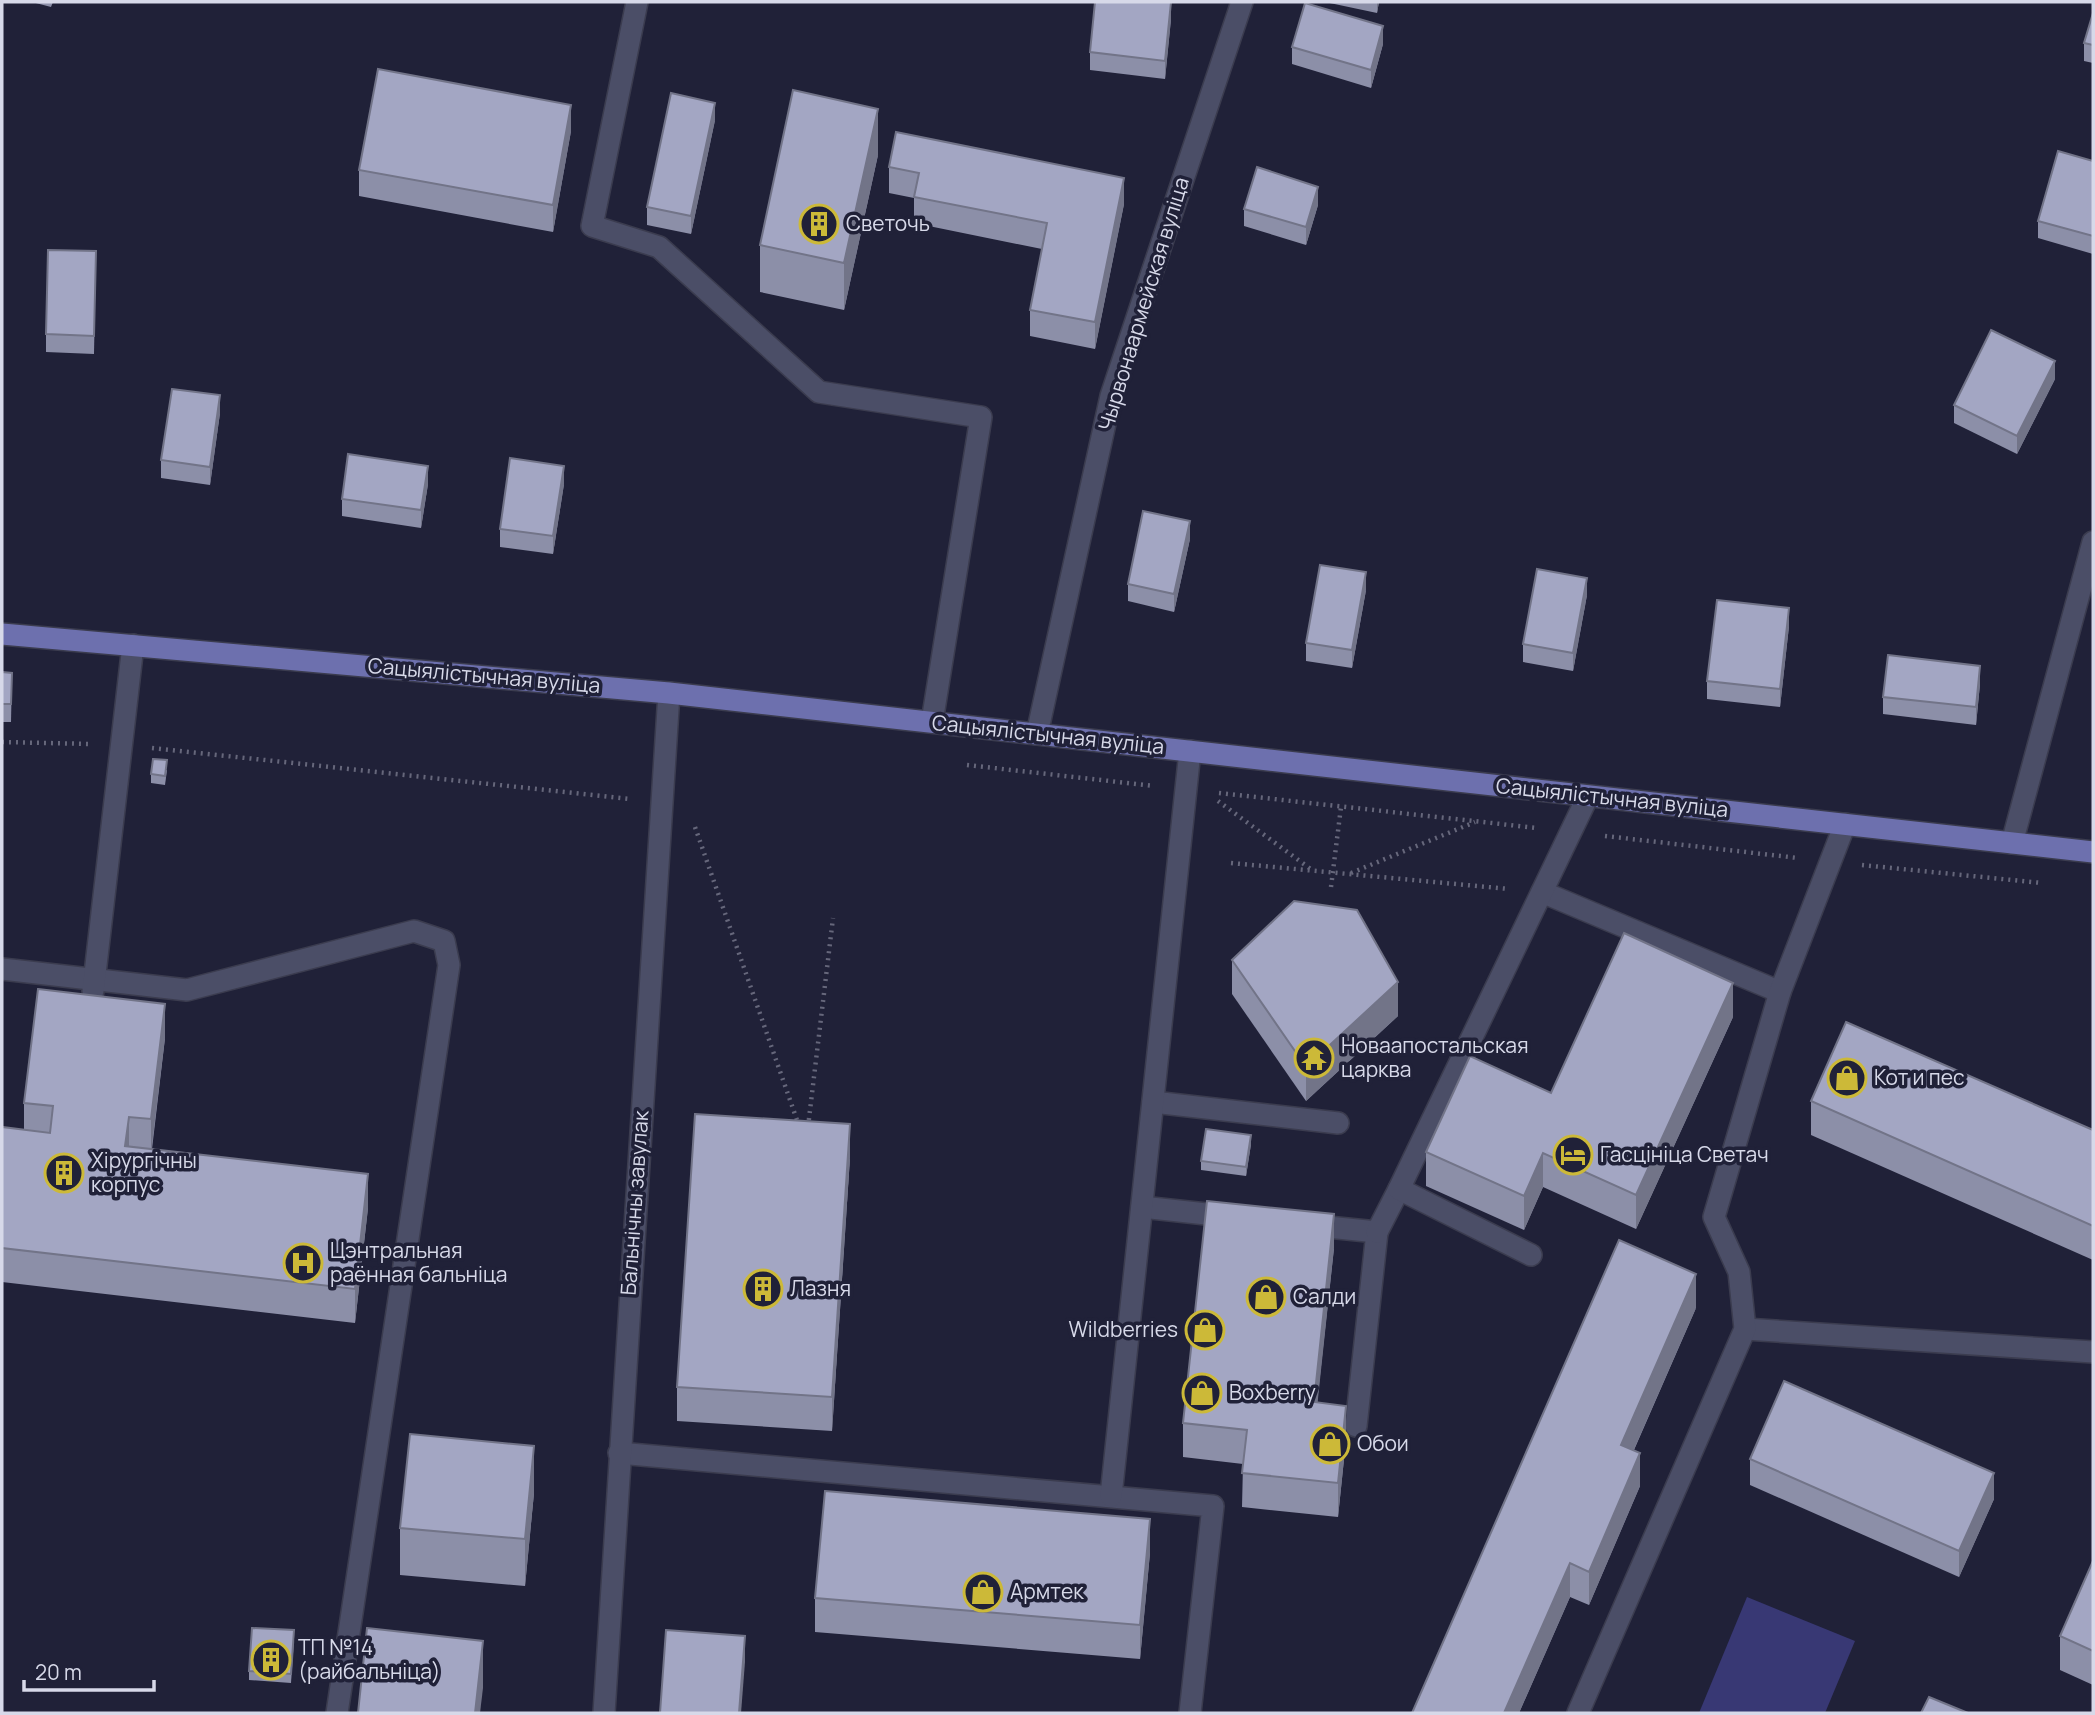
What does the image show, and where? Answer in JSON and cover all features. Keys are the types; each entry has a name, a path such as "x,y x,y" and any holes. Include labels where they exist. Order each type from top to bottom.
{"main road":[{"name":"Сацыялістычная вуліца","path":"2,634 669,693 2093,852"}],"street":[{"path":"637,2 592,226 659,247 819,392 981,417 932,722"},
{"name":"Чырвонаармейская вуліца","path":"1037,734 1111,396 1242,2"},
{"path":"2012,844 2093,542"},
{"path":"91,1016 133,645"},
{"name":"Бальнічны завулак","path":"604,1713 669,693"},
{"path":"1111,1496 1153,1102 1196,791 1190,751"},
{"path":"1356,1426 1377,1232 1588,796"},
{"path":"1578,1713 1745,1329 1739,1272 1714,1217 1780,992 1845,824"},
{"path":"1542,892 1780,992"},
{"path":"2,969 187,990 414,930 444,941 449,965 337,1713"},
{"path":"1153,1102 1338,1123"},
{"path":"1399,1189 1531,1255"},
{"path":"1142,1207 1253,1219"},
{"path":"1294,1223 1377,1232"},
{"path":"1745,1329 2093,1352"},
{"path":"619,1453 1213,1506 1190,1713"}],"path":[{"path":"2,742 121,745 635,800"},
{"path":"968,765 1830,862 2052,884"},
{"path":"1196,791 1313,871"},
{"path":"1331,887 1341,807"},
{"path":"692,820 804,1132 834,918"},
{"path":"1350,874 1477,821"},
{"path":"1231,863 1542,892"}],"shaded area":[{"path":"1747,1597 1855,1641 1825,1713 1699,1713"}],"building":[{"path":"1095,2 1171,2 1165,61 1090,52"},
{"path":"1305,3 1383,26 1371,70 1292,47"},
{"path":"2093,13 2093,45 2084,43"},
{"path":"378,69 571,105 553,205 359,170"},
{"name":"Светочь","path":"793,90 878,109 844,263 760,245"},
{"path":"671,93 715,103 691,216 647,207"},
{"path":"896,132 1124,178 1095,322 1030,310 1047,223 914,197 919,173 889,167"},
{"path":"2058,151 2093,161 2093,236 2038,221"},
{"path":"1257,167 1318,187 1306,227 1244,209"},
{"path":"48,250 96,251 94,336 46,334"},
{"path":"1991,330 2055,361 2017,436 1954,405"},
{"path":"172,389 220,395 210,467 161,460"},
{"path":"348,454 428,466 421,510 342,499"},
{"path":"510,458 564,466 553,536 500,529"},
{"path":"1143,511 1190,521 1174,594 1128,584"},
{"path":"1320,565 1366,572 1352,650 1306,643"},
{"path":"1537,569 1587,578 1573,653 1523,644"},
{"path":"1717,600 1789,608 1780,689 1707,681"},
{"path":"1888,655 1980,666 1976,707 1883,697"},
{"path":"2,672 12,673 11,704 2,704"},
{"path":"153,759 167,760 165,776 151,774"},
{"name":"Новаапостальская царква","path":"1294,901 1357,910 1398,982 1306,1067 1232,960"},
{"path":"1624,933 1733,983 1636,1195 1543,1153 1524,1196 1426,1152 1470,1056 1551,1093"},
{"name":"Хірургічны корпус","path":"38,989 165,1004 151,1119 129,1117 125,1146 368,1174 355,1289 2,1248 2,1127 50,1133 53,1106 24,1103"},
{"path":"1846,1022 2093,1130 2093,1226 1811,1101"},
{"name":"Лазня","path":"695,1114 850,1124 832,1397 677,1387"},
{"path":"1206,1129 1251,1135 1246,1167 1201,1161"},
{"path":"1207,1201 1334,1214 1314,1402 1346,1406 1338,1483 1242,1473 1247,1430 1183,1423"},
{"path":"1619,1240 1696,1274 1621,1445 1640,1453 1589,1572 1570,1563 1504,1713 1412,1713"},
{"path":"1784,1381 1994,1473 1959,1551 1750,1459"},
{"path":"410,1434 534,1446 525,1539 400,1528"},
{"path":"825,1491 1150,1519 1140,1625 815,1598"},
{"path":"2093,1561 2093,1651 2060,1636"},
{"name":"ТП №14 (райбальніца)","path":"252,1628 294,1630 291,1674 249,1671"},
{"path":"367,1628 483,1641 475,1713 358,1713"},
{"path":"666,1630 745,1636 739,1713 660,1713"},
{"path":"1929,1697 1968,1713 1921,1713"}],"place":[{"name":"Светочь","path":"819,224"},
{"name":"Новаапостальская царква","path":"1314,1058"},
{"name":"Кот и пес","path":"1847,1078"},
{"name":"Гасцініца Светач","path":"1573,1155"},
{"name":"Хірургічны корпус","path":"64,1173"},
{"name":"Цэнтральная раённая бальніца","path":"303,1263"},
{"name":"Лазня","path":"763,1289"},
{"name":"Салди","path":"1266,1297"},
{"name":"Wildberries","path":"1205,1330"},
{"name":"Boxberry","path":"1202,1393"},
{"name":"Обои","path":"1330,1444"},
{"name":"Армтек","path":"983,1592"},
{"name":"ТП №14 (райбальніца)","path":"271,1660"}]}
